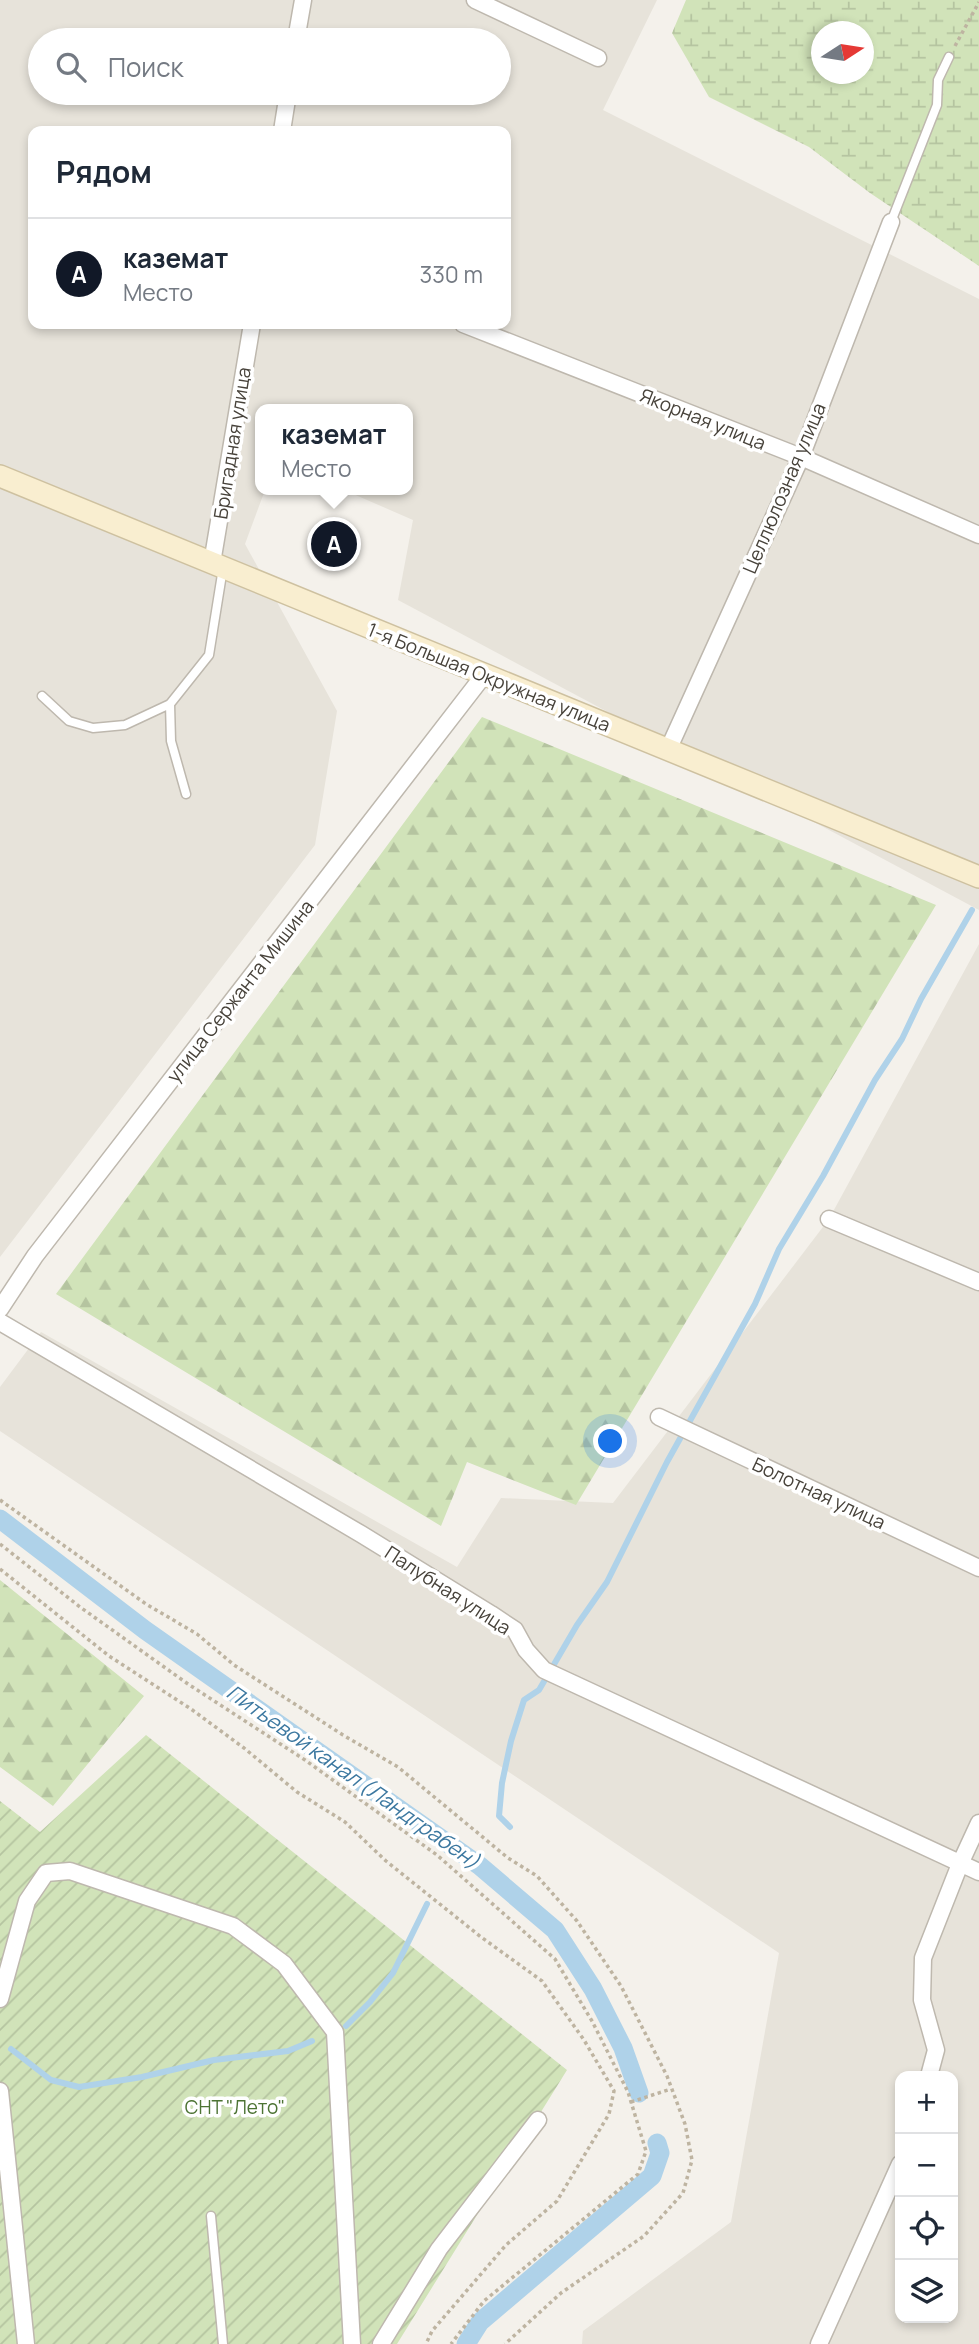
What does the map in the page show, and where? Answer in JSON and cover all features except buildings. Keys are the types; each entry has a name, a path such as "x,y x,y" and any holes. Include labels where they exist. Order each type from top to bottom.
{"street":[{"path":"298,28 303,0"},
{"path":"475,0 598,58"},
{"path":"283,126 286,105"},
{"name":"Целлюлозная улица","path":"668,750 801,457 891,222"},
{"name":"Бригадная улица","path":"218,565 251,329"},
{"name":"Якорная улица","path":"476,329 801,457 979,535"},
{"name":"1-я Большая Окружная улица","path":"0,475 979,877"},
{"name":"улица Сержанта Мишина","path":"0,1309 35,1256 484,675"},
{"path":"829,1219 979,1282"},
{"name":"Палубная улица","path":"0,1322 361,1534 491,1614 515,1630 526,1650 544,1670 979,1872"},
{"name":"Болотная улица","path":"659,1417 979,1568"},
{"path":"930,2071 936,2050 922,2000 923,1958 979,1823"},
{"path":"0,1999 27,1901 46,1873 70,1871 233,1926 284,1964 335,2032 352,2344"},
{"path":"0,2091 26,2344"},
{"path":"381,2344 439,2249 538,2120"},
{"path":"819,2344 895,2175"}],"lane":[{"path":"891,222 937,105 938,80 949,57"},
{"path":"42,696 69,721 93,728 125,724 170,704 209,655 218,565"},
{"path":"170,704 170,741 187,794"},
{"path":"211,2216 223,2344"}],"path":[{"path":"949,57 979,2"},
{"path":"0,1500 146,1604 197,1634 234,1665 398,1767 508,1858 537,1876 577,1921 621,1986 685,2124 692,2160 683,2193 644,2236 562,2292 505,2344"},
{"path":"0,1544 80,1607 188,1684 305,1760 437,1855 555,1959 593,2021 631,2102 646,2151 638,2174 484,2301 451,2344"},
{"path":"0,1569 109,1656 191,1709 297,1792 345,1822 386,1861 481,1937 542,1981 584,2040 614,2091 609,2114 557,2201 506,2245 432,2331 426,2344"},
{"path":"631,2102 671,2089"}],"shaded area":[{"path":"0,0 657,0 603,110 979,299 979,910 398,600 413,520 356,495 413,495 413,404 255,404 255,495 263,495 245,544 337,711 315,845 0,1257"},
{"path":"979,944 979,2344 582,2344 583,2331 731,2222 779,1953 0,1431 0,1387 41,1332 457,1567 501,1498 613,1503 829,1219"}],"green space":[{"path":"686,0 979,0 979,266 870,193 809,147 709,97 672,33"},
{"path":"482,717 936,905 576,1505 467,1462 441,1526 56,1294"},
{"path":"0,1580 144,1696 53,1806 0,1767"},
{"name":"СНТ \"Лето\"","path":"146,1735 567,2070 397,2344 0,2344 0,1801 40,1832"}],"waterway":[{"path":"510,1827 499,1816 502,1783 524,1700 539,1690 577,1625 607,1582 667,1462 755,1304 779,1249 823,1176 875,1080 902,1039 921,999 972,910"},
{"name":"Питьевой канал (Ландграбен)","path":"0,1519 145,1630 480,1866 555,1930 593,1989 623,2048 639,2093"},
{"path":"346,2026 393,1973 427,1904"},
{"path":"11,2049 51,2080 79,2087 142,2077 214,2060 288,2051 312,2041"},
{"name":"Питьевой канал (Ландграбен)","path":"466,2344 480,2322 652,2176 660,2153 657,2143"}],"place":[{"name":"каземат","path":"334,544"}]}
